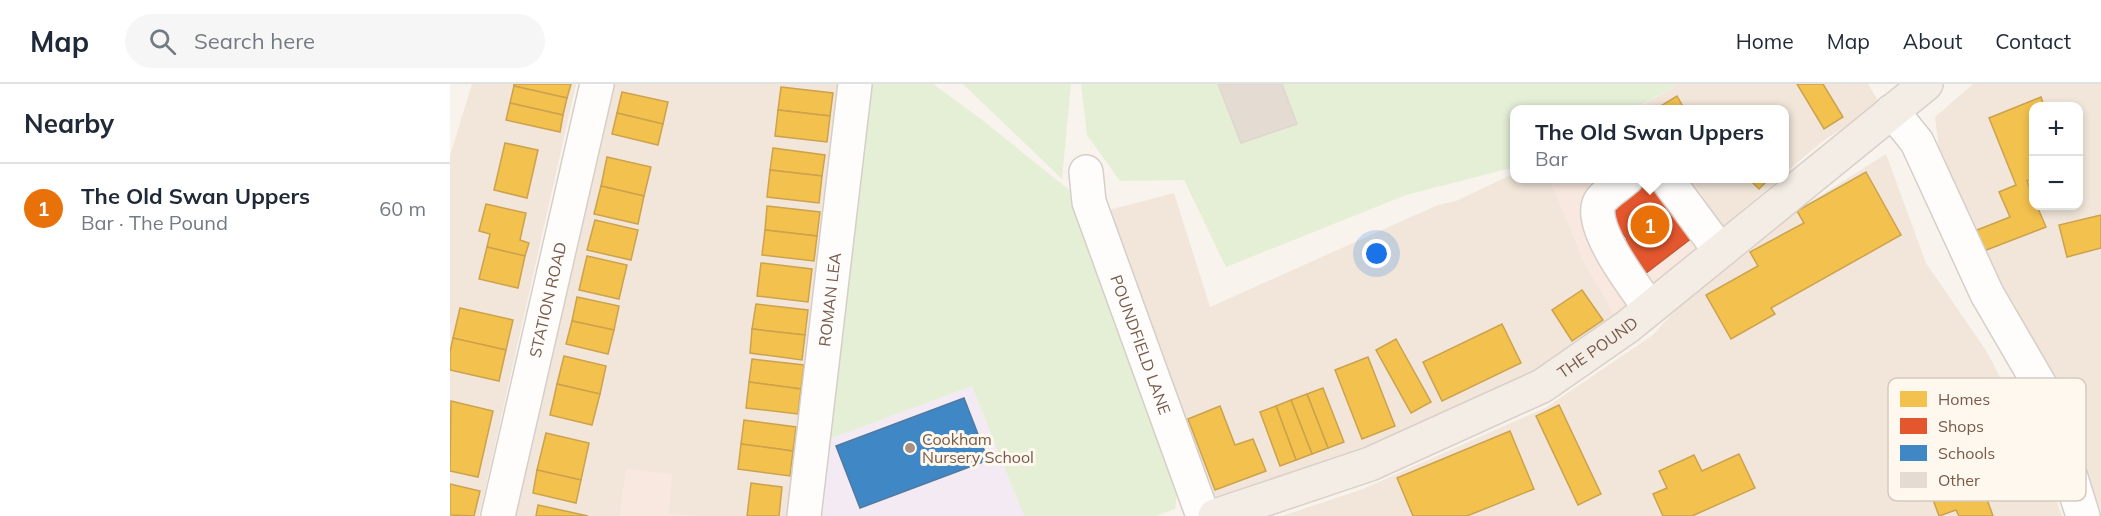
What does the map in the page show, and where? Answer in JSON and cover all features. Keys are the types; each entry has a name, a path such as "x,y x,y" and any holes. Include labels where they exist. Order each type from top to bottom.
{"main road":[{"name":"THE POUND","path":"1215,516 1370,464 1542,386 1627,327 1926,84"}],"street":[{"name":"STATION ROAD","path":"498,516 597,84"},
{"name":"ROMAN LEA","path":"804,516 855,84"},
{"path":"1892,111 1917,142 1987,294 2036,378"},
{"name":"POUNDFIELD LANE","path":"1086,172 1089,202 1203,516"},
{"path":"1621,183 1600,200 1598,221 1612,251 1650,308"},
{"path":"1670,183 1720,251"},
{"path":"2078,501 2083,516"}],"shaded area":[{"path":"472,84 576,84 479,516 450,516 450,156"},
{"path":"609,84 868,84 791,516 669,514 626,470 620,516 511,516"},
{"path":"1678,84 1868,84 1880,104 1823,141 1789,170 1789,105 1642,105"},
{"path":"1973,84 2101,84 2101,511 2086,476 2086,378 2034,378 2017,347 1941,164 1935,117"},
{"path":"1886,154 1926,263 1987,352 2000,378 1888,378 1888,501 2057,501 2062,516 1282,516 1363,489 1547,407 1653,335 1691,293 1761,233"},
{"path":"1510,175 1510,183 1552,183 1584,262 1616,317 1549,364 1407,434 1202,507 1094,214 1174,193 1210,307 1438,205 1456,201"},
{"path":"1552,183 1695,183 1714,214 1705,221 1712,235 1616,317 1584,262"},
{"path":"1695,183 1774,183 1712,235 1705,221 1714,214"},
{"name":"Cookham Nursery School","path":"972,386 1024,516 815,516 824,441"},
{"path":"626,469 672,474 669,514 693,516 620,516"}],"green space":[{"path":"868,84 933,84 981,119 1073,193 1073,202 1177,493 1175,509 1156,516 1024,516 972,386 824,441"},
{"path":"963,84 1071,84 1062,179"},
{"path":"1081,84 1678,84 1641,105 1510,105 1510,168 1406,195 1226,267 1184,180 1120,181 1087,135"}],"building: Homes":[{"path":"514,84 571,84 567,98 514,86"},
{"path":"1797,84 1823,84 1843,117 1824,129"},
{"path":"514,86 567,98 563,115 510,103"},
{"path":"781,87 833,93 830,116 778,110"},
{"path":"622,92 668,102 663,124 617,113"},
{"path":"1677,96 1682,105 1662,105"},
{"path":"2041,97 2043,102 2029,102 2029,180 2027,181 2029,210 2039,210 2046,227 1976,254 1967,234 2010,217 1999,192 2016,185 1989,118"},
{"path":"510,103 563,115 560,132 506,120"},
{"path":"778,110 830,116 827,142 775,136"},
{"path":"617,113 663,124 658,145 612,134"},
{"path":"505,143 538,150 527,198 494,190"},
{"path":"773,148 825,155 822,176 770,170"},
{"path":"607,157 651,167 644,196 601,186"},
{"path":"770,170 822,176 819,203 767,197"},
{"path":"1866,172 1901,235 1771,308 1775,314 1731,339 1706,295 1758,266 1750,252 1804,223 1797,211"},
{"path":"1753,183 1765,183 1759,189"},
{"path":"601,186 644,196 638,224 594,214"},
{"path":"486,204 526,213 520,240 529,243 525,256 487,247 490,234 479,231"},
{"path":"767,206 820,212 817,236 765,230"},
{"path":"2101,215 2101,248 2067,257 2059,225"},
{"path":"595,220 638,230 631,260 587,250"},
{"path":"765,230 817,236 814,261 762,255"},
{"path":"487,247 525,256 518,288 479,279"},
{"path":"587,256 627,265 619,299 579,290"},
{"path":"761,263 812,269 808,302 757,296"},
{"path":"1582,290 1603,320 1572,341 1552,310"},
{"path":"577,297 619,306 614,330 572,321"},
{"path":"756,304 808,310 805,335 752,329"},
{"path":"460,308 513,320 506,350 453,338"},
{"path":"572,321 614,330 608,354 566,344"},
{"path":"1502,324 1521,363 1442,401 1423,362"},
{"path":"752,329 805,335 802,360 750,353"},
{"path":"453,338 506,350 499,381 450,370"},
{"path":"1396,339 1431,402 1411,413 1376,350"},
{"path":"564,356 606,366 600,394 557,384"},
{"path":"1368,357 1395,426 1362,439 1335,370"},
{"path":"752,359 804,365 801,389 749,382"},
{"path":"749,382 801,389 798,414 746,408"},
{"path":"557,384 600,394 592,425 550,415"},
{"path":"1323,388 1344,442 1328,448 1307,394"},
{"path":"1307,394 1328,448 1312,454 1291,400"},
{"path":"1291,400 1312,454 1296,460 1276,406"},
{"path":"451,401 493,411 478,477 450,471"},
{"path":"1559,405 1601,494 1578,505 1536,416"},
{"path":"1220,406 1235,445 1253,439 1266,471 1215,490 1188,419"},
{"path":"1276,406 1296,460 1280,466 1260,412"},
{"path":"744,420 796,427 793,451 741,444"},
{"path":"1510,431 1534,489 1467,516 1413,516 1397,478"},
{"path":"546,433 589,443 581,480 537,470"},
{"path":"741,444 793,451 790,476 738,469"},
{"path":"1739,454 1755,488 1692,516 1663,516 1653,494 1667,488 1659,471 1694,455 1702,471"},
{"path":"537,470 581,480 576,503 533,493"},
{"path":"751,483 782,487 779,516 747,516"},
{"path":"450,484 480,491 474,516 450,515"},
{"path":"1934,501 1988,501 1993,516 1959,516 1956,510 1939,516"},
{"path":"538,505 588,516 536,516"}],"building: Shops":[{"path":"1647,183 1652,183 1693,237 1641,277 1617,247 1627,239 1607,214"}],"building: Schools":[{"path":"964,398 988,460 860,508 836,446"}],"building: Other":[{"path":"1218,84 1282,84 1297,124 1241,143"}],"place":[{"name":"The Old Swan Uppers","path":"1650,225"},
{"name":"Cookham Nursery School","path":"910,448"}]}
